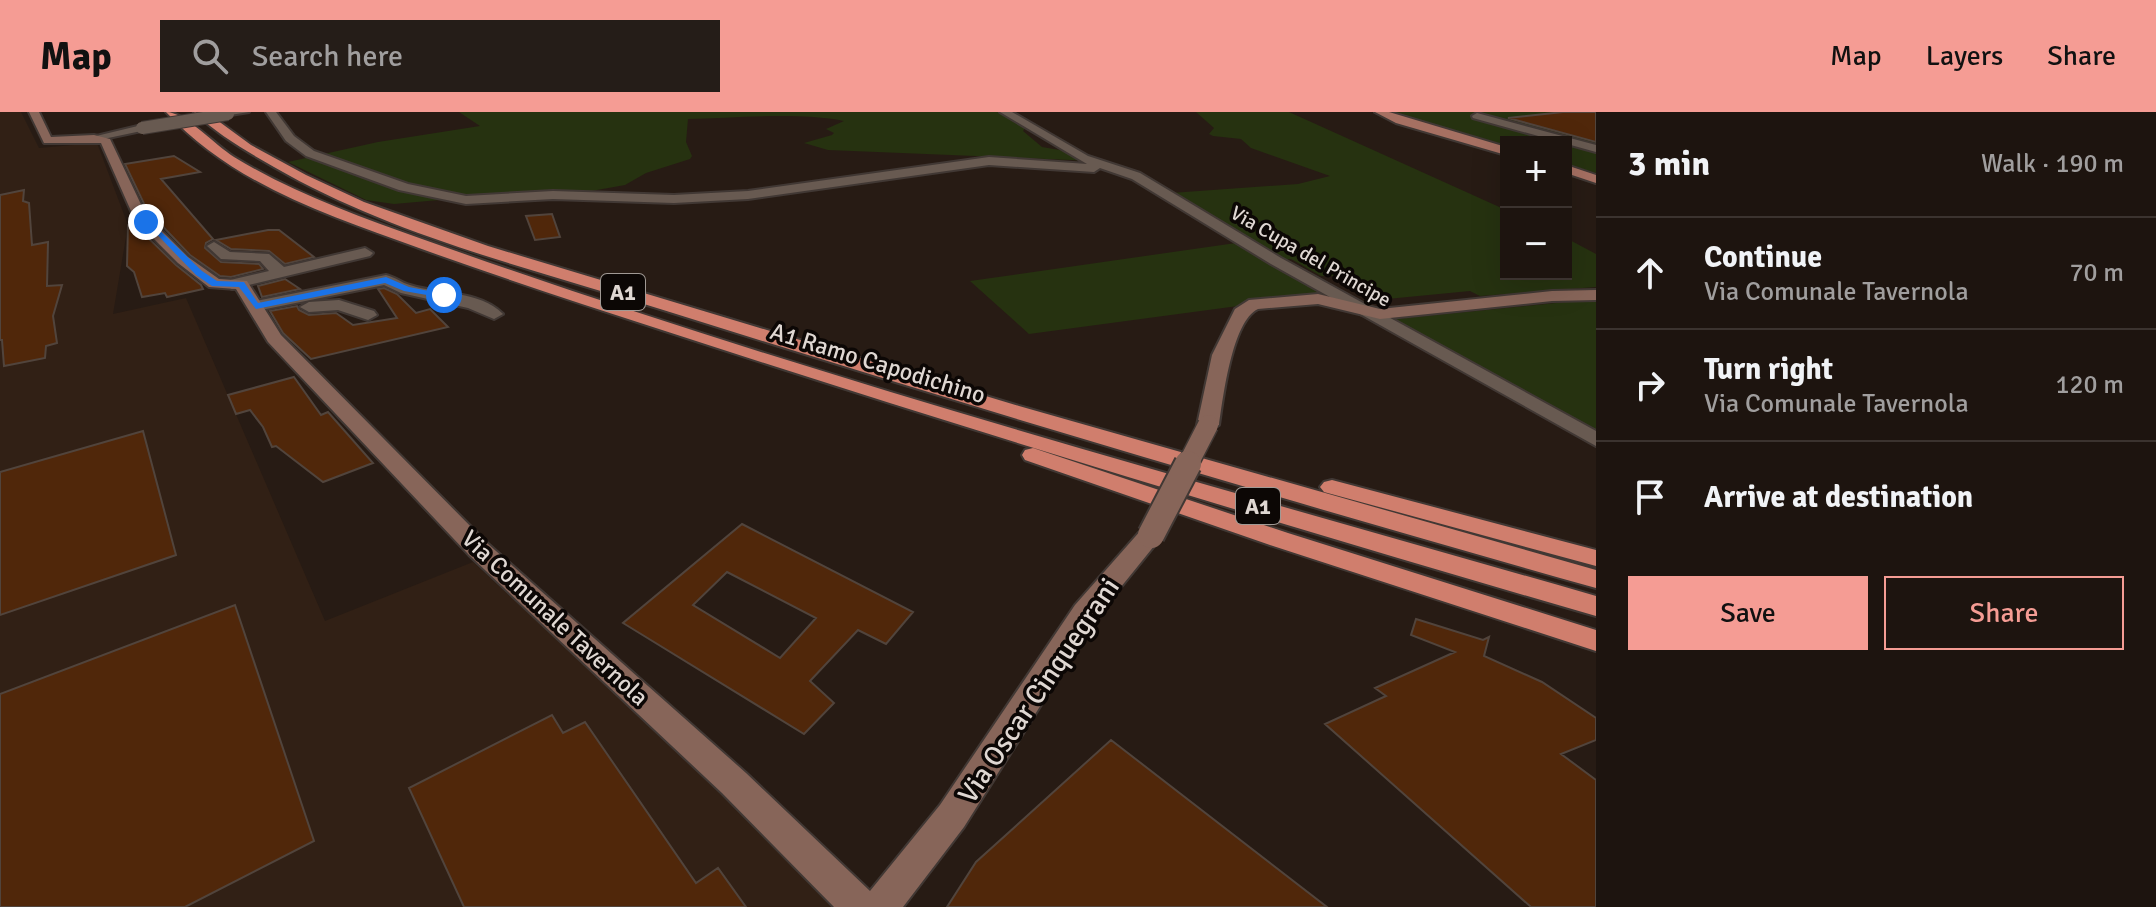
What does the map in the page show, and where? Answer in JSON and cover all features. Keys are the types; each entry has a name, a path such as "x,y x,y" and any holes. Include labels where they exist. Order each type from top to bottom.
{"highway":[{"name":"A1 Ramo Capodichino","path":"171,112 193,135 241,167 338,214 516,277 921,406 1596,606"},
{"name":"A1 Ramo Capodichino","path":"199,112 266,158 400,220 1066,428 1596,579"},
{"path":"921,406 995,441 1104,480 1596,641"},
{"path":"1066,428 1153,443 1596,558"}],"main road":[{"path":"1380,112 1400,121 1500,149"},
{"path":"1572,171 1596,179"}],"street":[{"path":"34,112 48,141 94,138 244,112"},
{"path":"271,112 279,127 298,146 313,155 397,185 462,200 553,195 674,199 748,195 989,161 1112,170"},
{"name":"Via Cupa del Principe","path":"1005,112 1084,159 1136,176 1276,261 1596,440"},
{"path":"1477,116 1596,149"},
{"name":"Via Comunale Tavernola","path":"94,138 106,141 140,217 199,273 215,284 241,284 274,338 478,549 734,783 860,907"},
{"path":"214,246 226,256 264,257 279,271"},
{"path":"232,284 365,253"},
{"path":"259,312 386,280 407,290 444,295 474,304 494,314"},
{"path":"1368,313 1596,295"},
{"name":"Via Oscar Cinquegrani","path":"880,907 952,816 1085,612 1151,535 1208,425 1221,355 1244,309 1255,304 1318,299 1368,313"},
{"path":"259,312 339,305 368,315"}],"shaded area":[{"path":"0,112 21,112 39,148 97,143 128,225 113,314 186,298 325,621 473,562 825,887 842,907 0,907"}],"green space":[{"path":"459,112 1000,112 1020,122 1030,122 1023,131 1042,147 1083,154 1095,161 828,150 804,143 832,135 834,133 826,129 844,121 787,116 688,119 686,142 692,156 690,159 646,173 625,185 586,192 520,193 394,204 366,200 288,162 378,142 480,126"},
{"path":"1196,112 1289,112 1500,207 1500,280 1572,280 1572,241 1596,254 1596,287 1480,296 1470,291 1387,299 1349,276 1321,276 1291,259 1278,260 1171,193 1298,184 1330,176 1251,148 1241,139 1209,134 1214,128"},
{"path":"1392,112 1596,112 1596,173 1572,166 1572,136 1500,136 1500,143"},
{"path":"1236,243 1320,290 1321,294 1268,297 1238,306 1029,334 970,281"},
{"path":"1596,299 1596,436 1386,320"}],"building":[{"path":"1596,112 1596,142 1508,118"},
{"path":"174,156 200,172 161,179 213,239 206,243 205,248 221,262 259,264 263,269 231,277 220,276 190,255 147,210 125,164"},
{"path":"24,190 23,201 29,203 32,245 48,242 47,286 62,285 53,316 57,343 46,346 45,358 4,366 0,340 0,195"},
{"path":"552,214 560,237 535,240 526,216"},
{"path":"134,224 203,289 167,297 165,293 142,297 134,272 127,266 128,225"},
{"path":"279,230 314,257 285,264 269,251 231,249 216,240"},
{"path":"285,279 300,289 262,297 258,286"},
{"path":"384,288 397,294 416,313 430,309 448,327 311,359 283,333 270,311 297,306 309,315 336,313 353,325 397,318 378,289"},
{"path":"294,377 321,415 328,412 373,463 323,482 276,446 272,447 263,427 250,410 236,414 228,395"},
{"path":"143,431 176,555 0,615 0,472"},
{"path":"742,524 913,612 886,644 858,630 810,681 834,703 804,734 623,623","holes":["727,572 816,618 780,658 693,605"]},
{"path":"235,605 314,841 185,907 0,907 0,694"},
{"path":"1416,619 1483,640 1489,637 1484,656 1542,682 1596,718 1596,740 1561,754 1596,780 1596,907 1531,907 1325,724 1386,696 1375,688 1455,652 1411,635"},
{"path":"552,715 563,733 585,722 696,883 718,868 746,907 464,907 409,788"},
{"path":"1111,740 1327,907 947,907 976,862"}],"route":[{"path":"146,222 183,260 215,284 241,284 256,306 386,280 407,290 444,295"}]}
